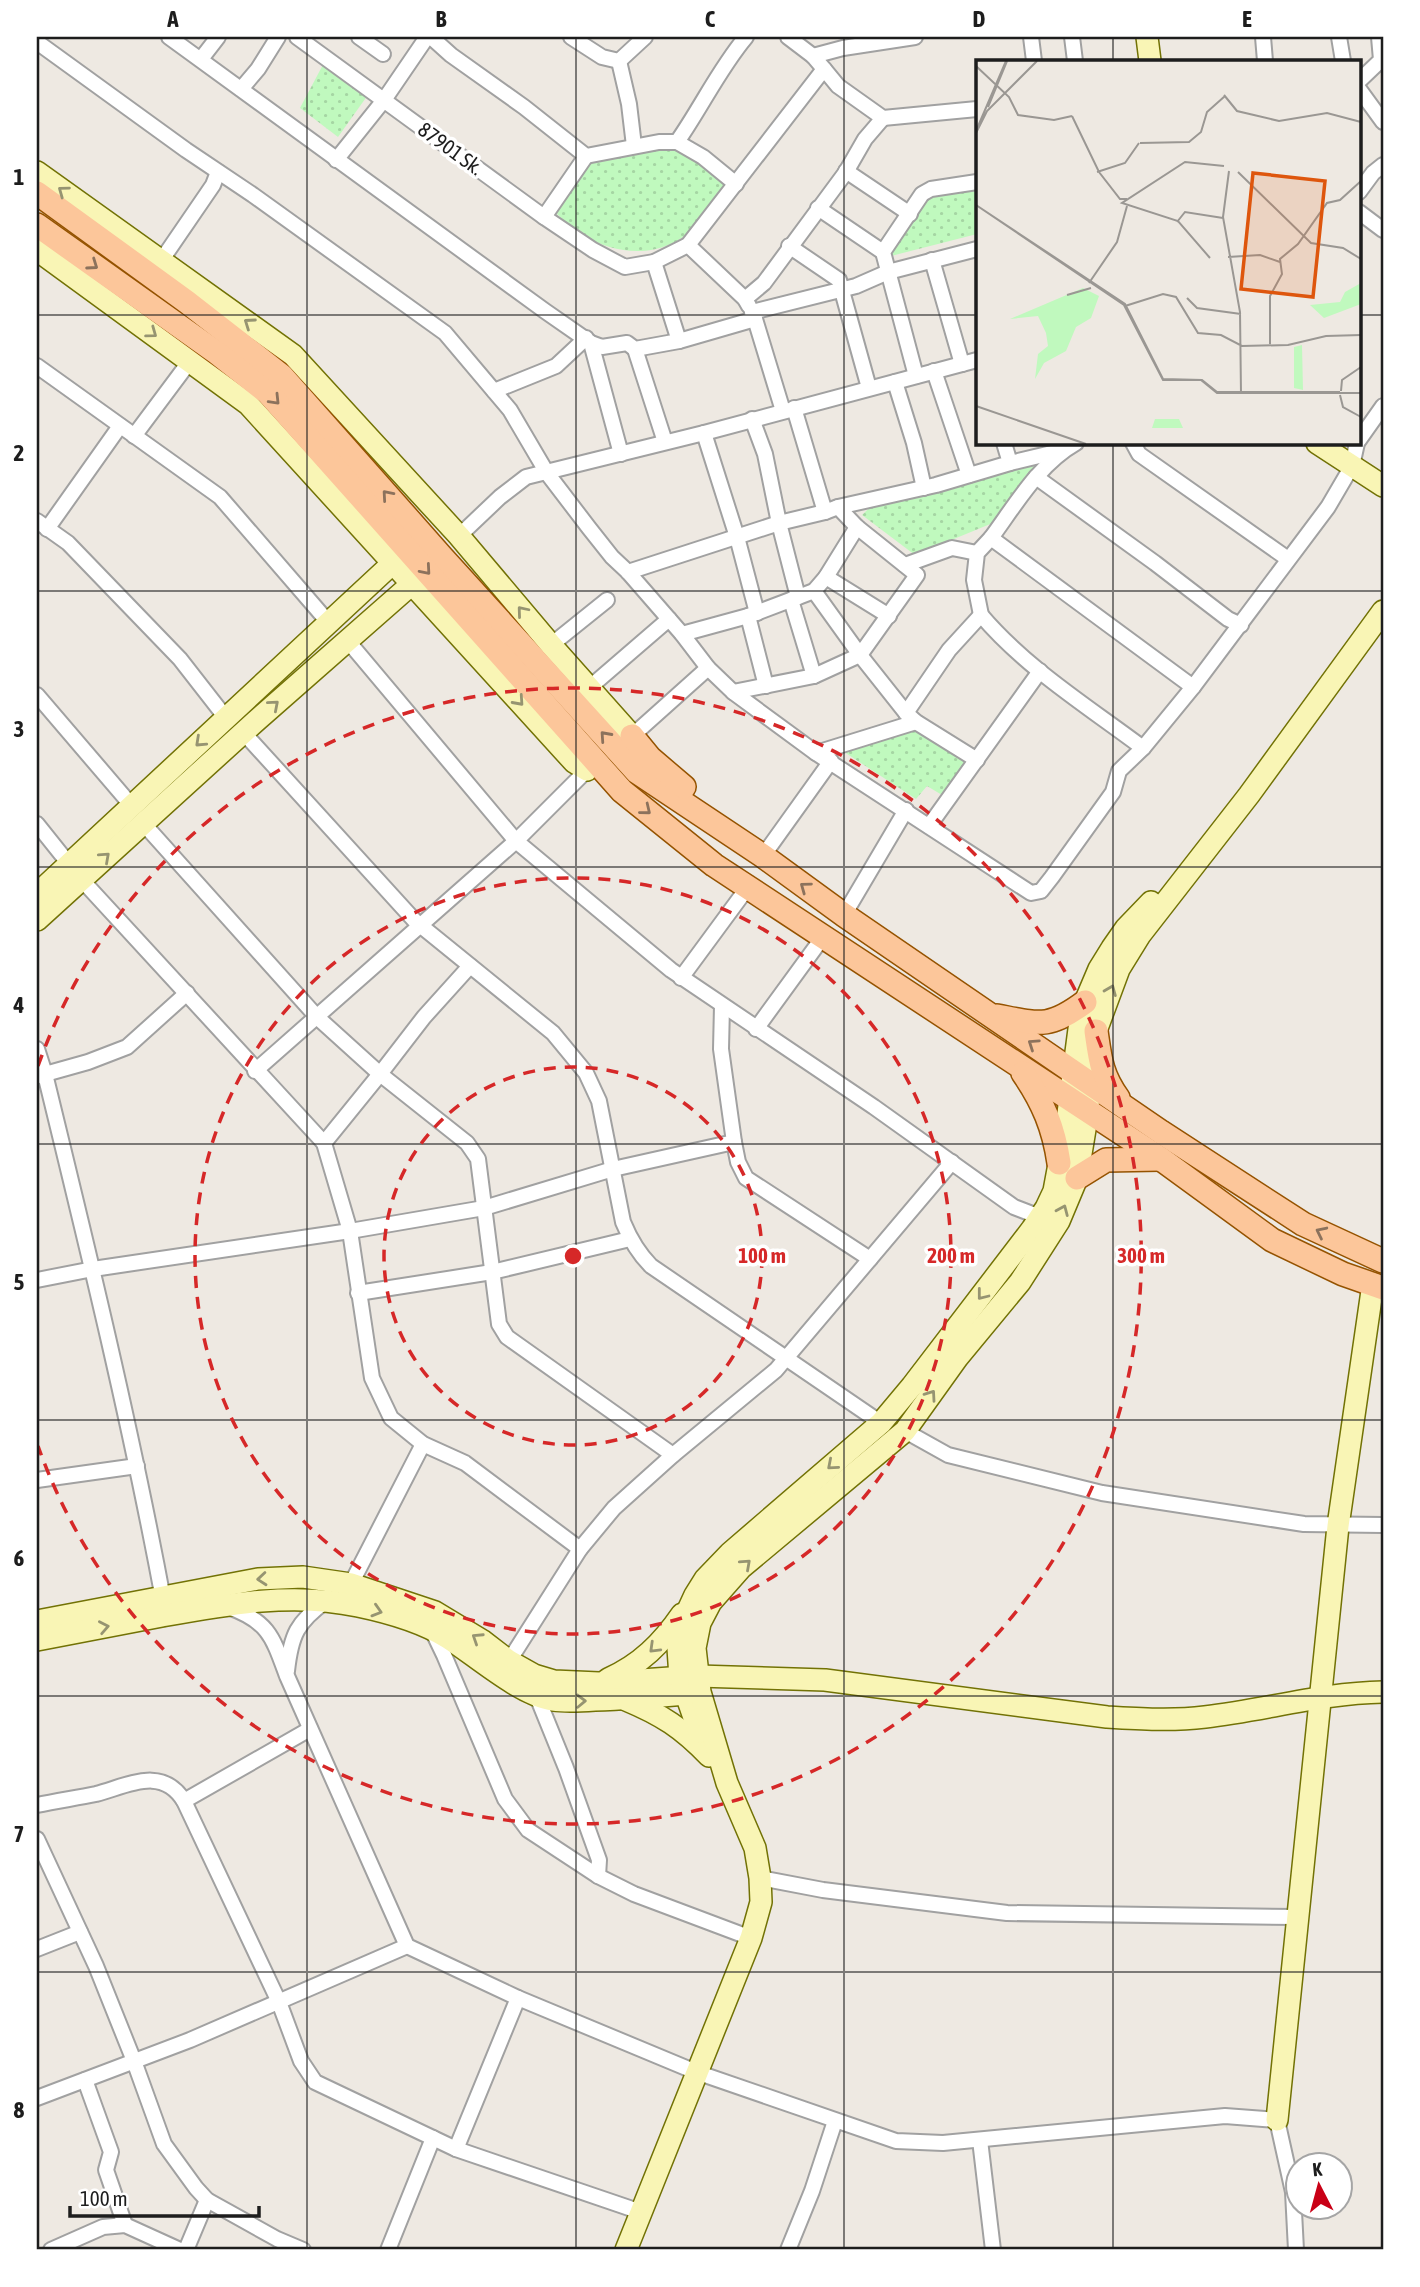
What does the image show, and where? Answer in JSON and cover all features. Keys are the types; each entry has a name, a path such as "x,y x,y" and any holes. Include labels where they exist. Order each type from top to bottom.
{"main road":[{"path":"1147,37 1150,60"},
{"path":"37,172 293,355 459,536 664,772 716,811 763,856"},
{"path":"37,193 187,302 282,376 637,772 763,856 1126,1109 1303,1223 1383,1261"},
{"path":"37,225 217,352 268,393 622,791"},
{"path":"37,250 248,404 574,762 622,791 714,865 1161,1160 1272,1240 1343,1274 1378,1286 1338,1525 1277,2120"},
{"path":"1319,444 1383,486"},
{"path":"137,815 226,718 394,562"},
{"path":"37,920 75,871 137,815 243,732 413,583"},
{"path":"598,1683 638,1663 703,1598 905,1431 958,1357 1020,1282 1059,1221 1077,1178 1081,1077 1079,1029 1085,1002 1100,969 1126,928 1182,864 1383,595"},
{"path":"1081,1077 1119,969 1140,935 1249,795 1383,611"},
{"path":"37,894 75,871"},
{"path":"988,1014 1039,1023 1053,1022 1065,1017 1085,1002"},
{"path":"1096,1031 1105,1079 1126,1109"},
{"path":"1017,1064 1047,1111 1056,1140 1059,1164"},
{"path":"709,1756 690,1685 705,1579 730,1553 881,1423 912,1386 1040,1217 1054,1191 1059,1164 1078,1105"},
{"path":"1077,1178 1106,1160 1161,1160"},
{"path":"37,1640 258,1578 303,1577 351,1584 435,1612 483,1641 509,1661 534,1675 554,1681 690,1685 753,1690 825,1679"},
{"path":"703,1598 709,1662 725,1677"},
{"path":"37,1621 165,1606 222,1605 258,1600 327,1600 360,1606 432,1630 445,1636 500,1675 552,1700 624,1699 725,1677 825,1679 1107,1717 1152,1719 1203,1717 1357,1693 1383,1692"},
{"path":"626,2250 751,1938 761,1902 755,1848 690,1685"},
{"path":"624,1699 677,1725 709,1756 727,1783"}],"street":[{"path":"169,37 588,340 602,347 627,343 635,349 665,442"},
{"path":"201,59 218,37"},
{"path":"241,89 258,69 278,37"},
{"name":"87901 Sk.","path":"297,37 593,250 625,267 654,262"},
{"path":"359,37 383,54"},
{"path":"336,160 384,100 429,37 586,156"},
{"path":"571,37 602,57 619,61"},
{"path":"619,61 645,37"},
{"path":"677,142 717,77 746,37"},
{"path":"788,37 813,56 838,86 883,118 976,108"},
{"path":"813,56 842,42 915,37"},
{"path":"1031,37 1034,60"},
{"path":"1072,37 1075,60"},
{"path":"1263,37 1265,60"},
{"path":"1339,37 1343,60"},
{"path":"1360,80 1381,60 1379,37"},
{"path":"37,42 445,333 510,410 547,474 612,557 682,634 708,668 733,692 816,753 1031,893 1041,891 1113,792 1119,771 1143,748 1193,687 1328,507 1352,466 1358,444"},
{"path":"619,61 629,104 634,146"},
{"path":"679,341 654,262 688,245 824,69"},
{"path":"1360,90 1383,122"},
{"path":"745,299 764,283 846,171 865,139 883,118"},
{"path":"544,217 586,156 634,146 677,142 703,157 736,184"},
{"path":"1360,191 1373,173 1383,165"},
{"path":"846,171 910,214"},
{"path":"161,261 213,185 218,172"},
{"path":"883,252 922,194 931,190 976,183"},
{"path":"818,208 883,252 916,376"},
{"path":"1360,213 1383,230"},
{"path":"688,245 745,299 832,509 917,575 860,655 814,676 733,692"},
{"path":"789,246 839,280 869,388"},
{"path":"635,349 679,341 856,286 888,272 976,249"},
{"path":"932,260 962,364"},
{"path":"494,391 556,366 588,340"},
{"path":"588,340 621,454"},
{"path":"459,536 500,497 526,477 547,474 976,360"},
{"path":"134,436 190,361"},
{"path":"37,366 220,497 329,623"},
{"path":"934,371 969,475"},
{"path":"895,382 914,443 924,488"},
{"path":"1360,439 1383,406"},
{"path":"752,419 765,454 814,676"},
{"path":"120,426 42,525 68,543 180,659 226,718"},
{"path":"704,433 737,537 766,686"},
{"path":"1004,444 1010,463"},
{"path":"1074,444 1062,451 1036,477 977,554 974,580 981,615 1004,642 1143,748"},
{"path":"1139,446 1288,559"},
{"path":"628,572 779,523 1062,451"},
{"path":"1036,477 1228,619 1241,625"},
{"path":"682,634 753,615 814,591 857,527"},
{"path":"991,538 1193,687"},
{"path":"905,565 952,548 977,554"},
{"path":"826,576 889,616"},
{"path":"814,591 860,655 911,718 976,760"},
{"path":"551,645 607,600"},
{"path":"816,753 911,718 949,650 981,615"},
{"path":"589,688 669,619"},
{"path":"347,640 516,841 681,978 874,1107 1014,1207 1040,1217"},
{"path":"632,736 708,668"},
{"path":"929,826 1040,671"},
{"path":"37,695 137,815 317,1017 380,1074 467,1143 478,1159 499,1324 508,1337 674,1455"},
{"path":"243,732 421,926 553,1033 586,1073 599,1101 623,1222 630,1239 651,1266 881,1423"},
{"path":"763,856 831,761"},
{"path":"255,1071 516,841 587,770"},
{"path":"845,915 906,810"},
{"path":"37,824 75,871 255,1071 324,1143 350,1231 372,1378 391,1418 423,1444 464,1463 580,1549"},
{"path":"681,978 748,887"},
{"path":"756,1029 823,937"},
{"path":"324,1143 424,1017 470,966"},
{"path":"41,1075 88,1062 127,1046 187,993"},
{"path":"722,1006 721,1049 734,1142 738,1162 746,1178 870,1259"},
{"path":"37,1049 41,1075 93,1269 165,1606"},
{"path":"37,1279 484,1208 613,1169 734,1142"},
{"path":"509,1661 580,1549 614,1508 776,1370 951,1162"},
{"path":"358,1293 492,1272 630,1239"},
{"path":"905,1431 948,1455 1102,1493 1304,1524 1383,1525"},
{"path":"351,1584 423,1444"},
{"path":"37,1480 137,1466"},
{"path":"287,1675 291,1640 295,1632 307,1616 327,1600"},
{"path":"222,1605 252,1616 262,1624 274,1643 407,1946 518,1998 696,2072 896,2141 943,2143 1225,2116 1277,2120 1293,2192 1296,2250"},
{"path":"432,1630 505,1799 528,1830 598,1876 634,1894 751,1938"},
{"path":"536,1694 599,1860 598,1876"},
{"path":"184,1801 310,1729"},
{"path":"37,1805 97,1793 132,1781 157,1781 176,1788 279,2002 301,2061 315,2082 456,2149 641,2212"},
{"path":"37,1839 96,1966 164,2144 195,2188 207,2200 275,2245 303,2250"},
{"path":"760,1878 823,1890 1006,1913 1297,1917"},
{"path":"37,1948 80,1932"},
{"path":"37,2098 190,2040 407,1946"},
{"path":"456,2149 518,1998"},
{"path":"85,2080 111,2152 106,2170 125,2225"},
{"path":"788,2250 812,2191 835,2122"},
{"path":"388,2250 433,2138"},
{"path":"980,2140 993,2250"},
{"path":"51,2250 103,2227 125,2225 185,2250 207,2200"}],"green space":[{"path":"326,59 370,92 338,137 300,108"},
{"path":"668,146 688,152 726,183 706,214 686,235 658,248 628,251 598,243 576,231 557,214 564,192 584,165 611,153"},
{"path":"976,188 976,234 891,256 888,249 934,192"},
{"path":"1036,457 1037,465 1000,520 915,555 862,515 883,495"},
{"path":"910,729 970,762 947,798 927,786 916,799 838,748"}]}
